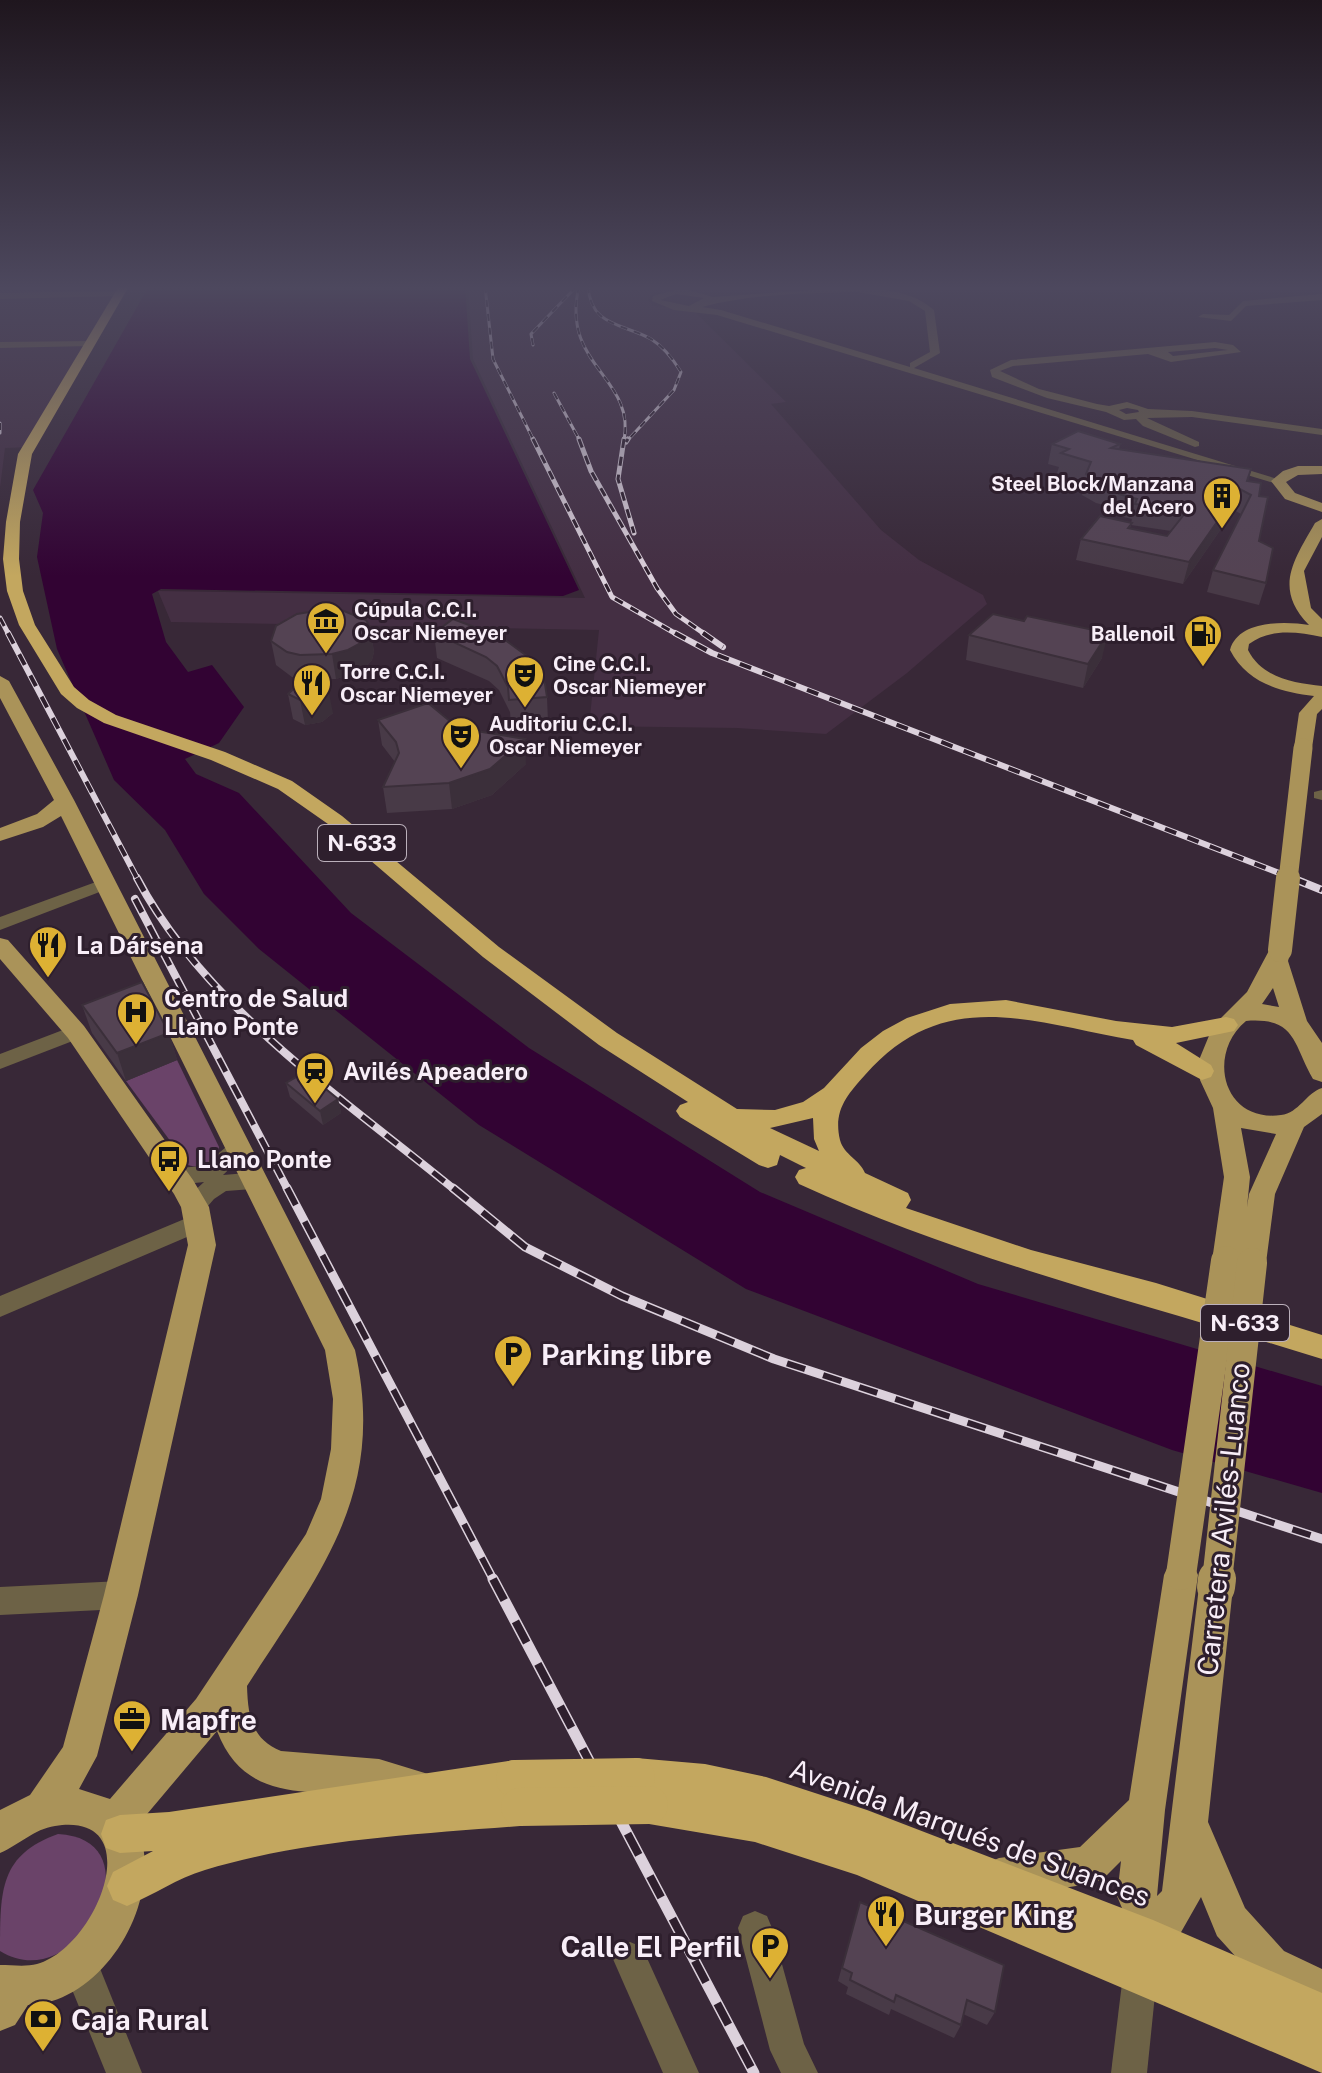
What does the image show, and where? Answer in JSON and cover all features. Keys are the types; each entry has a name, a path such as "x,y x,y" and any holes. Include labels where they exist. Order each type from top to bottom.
{"highway":[{"name":"N-633","path":"66,383 25,454 13,522 11,559 15,591 27,625 54,672 83,704 110,719 218,756 285,785 312,803 491,952"},
{"path":"491,952 508,972 547,1005 658,1090 736,1141 778,1163 851,1198 948,1235 1169,1300"},
{"path":"491,952 608,1039 787,1149 898,1200 1169,1300"},
{"path":"729,1116 758,1122 795,1115 830,1096 885,1040 915,1024 950,1012 996,1007 1023,1009 1125,1029 1174,1035 1234,1019"},
{"path":"1125,1029 1172,1051 1202,1071"},
{"path":"658,1090 767,1147 787,1149 824,1132"},
{"path":"830,1096 824,1132 828,1149 839,1164 898,1200"},
{"path":"787,1149 795,1115"},
{"path":"787,1149 797,1162 948,1235"},
{"name":"N-633","path":"1169,1300 1322,1347"},
{"name":"Avenida Marqués de Suances","path":"133,1850 433,1791 643,1791 705,1783 766,1796 998,1878 1146,1958 1322,2014"},
{"name":"Avenida Marqués de Suances","path":"643,1791 772,1826 865,1857 1071,1948"},
{"name":"Avenida Marqués de Suances","path":"133,1850 185,1856 280,1834 441,1813 517,1793"},
{"path":"1226,2011 1322,2053"}],"main road":[{"path":"1322,470 1282,478 1290,496 1316,506 1322,524 1296,571 1303,609 1322,630"},
{"path":"1290,628 1303,609"},
{"path":"1322,630 1261,630 1241,642 1239,650 1242,659 1251,668 1288,686 1322,691"},
{"path":"1,685 64,800 340,1350 349,1401 343,1477 331,1519 229,1682 159,1774 127,1807 133,1850 122,1906 108,1933 79,1965 49,1982 5,1995"},
{"path":"1288,686 1308,713"},
{"path":"1322,698 1308,713 1279,956 1295,1021 1309,1040 1322,1073"},
{"path":"0,835 53,814 64,800"},
{"path":"29,826 68,829 83,843"},
{"path":"0,945 76,1032 175,1175 198,1214 202,1245 121,1595 79,1756 43,1809"},
{"name":"Carretera Avilés-Luanco","path":"1146,1958 1181,1897 1216,1587 1239,1262 1237,1177 1225,1109 1215,1092 1210,1064 1215,1045 1279,956"},
{"path":"1234,1019 1277,1012 1295,1021"},
{"path":"1225,1109 1253,1123 1293,1124 1314,1109 1322,1097"},
{"name":"Carretera Avilés-Luanco","path":"1226,2011 1146,1958 1137,1896 1146,1810 1181,1575 1239,1262 1262,1194 1293,1124"},
{"path":"229,1682 229,1708 234,1728 251,1756 287,1771 379,1778 433,1791"},
{"path":"0,1834 23,1817 43,1809 58,1805 83,1806 101,1814 133,1850"},
{"path":"998,1878 1089,1865 1146,1810"},
{"name":"Carretera Avilés-Luanco","path":"1190,1824 1231,1922 1270,1965 1322,1991"},
{"path":"1071,1948 1146,1958"}],"street":[{"path":"958,383 1282,478"},
{"path":"974,383 1213,453 1282,478"},
{"path":"1015,383 1092,407 1109,409 1127,405 1143,414 1192,414 1322,432"},
{"path":"1143,414 1147,424 1213,453"},
{"path":"0,924 104,884"},
{"path":"0,1062 76,1032"},
{"path":"175,1175 193,1177 212,1173 225,1166 239,1149"},
{"path":"0,1307 198,1214 200,1196 226,1182 256,1182"},
{"path":"0,1601 121,1595"},
{"path":"755,1928 788,2050 800,2073"},
{"path":"1129,2073 1146,1958"},
{"path":"630,1959 681,2073"},
{"path":"79,1965 124,2073"}],"shaded area":[{"path":"0,383 72,383 33,447 5,448 0,488"},
{"path":"94,383 481,383 579,590 563,596 161,589 152,594 166,642 188,672 212,665 244,707 219,743 185,759 196,774 239,793 351,913 529,1048 760,1192 978,1284 1322,1386 1322,1493 1172,1450 746,1289 479,1125 259,949 204,894 165,830 114,780 57,649 37,557 43,513 33,490"},
{"path":"484,383 767,383 786,402 771,404 881,530 919,560 983,595 987,604 907,673 826,734 737,728 589,726 599,630 171,622 158,591 585,598"},
{"path":"177,1060 219,1147 215,1158 204,1166 188,1165 126,1081"},
{"path":"58,1834 88,1842 103,1861 105,1886 97,1913 80,1937 57,1954 29,1960 0,1951 1,1910 7,1877 24,1852"}],"building":[{"path":"1078,431 1120,444 1111,448 1251,469 1247,481 1261,483 1259,496 1268,497 1259,541 1273,548 1266,583 1213,570 1251,495 1240,489 1189,562 1081,539 1100,516 1132,523 1128,528 1167,536 1186,512 1135,504 1137,499 1119,494 1122,487 1100,483 1086,474 1091,462 1061,453 1069,449 1052,444"},
{"path":"328,609 344,611 366,620 370,627 368,635 348,650 332,654 300,655 287,652 271,641 276,626 297,614"},
{"path":"993,614 1024,621 1027,616 1108,633 1088,664 969,635"},
{"path":"453,619 501,637 531,659 545,684 547,697 509,700 508,687 497,666 486,657 434,633"},
{"path":"308,683 328,688 317,697 300,700 288,694 298,685"},
{"path":"428,703 452,723 470,730 525,739 490,769 449,783 383,787 399,753 396,742 378,720"},
{"path":"142,982 169,1033 117,1053 82,1005"},
{"path":"305,1072 338,1099 320,1111 286,1083"},
{"name":"Burger King","path":"860,1902 1004,1965 995,2012 967,2000 961,2025 896,1995 894,2002 850,1980 852,1973 842,1968"}],"railway":[{"path":"505,383 612,597 678,635"},
{"path":"608,383 625,419 624,441"},
{"path":"627,441 674,390 677,383"},
{"path":"554,393 579,440"},
{"path":"0,423 0,433"},
{"path":"624,439 618,479 634,533"},
{"path":"579,440 591,471 657,588 676,614 706,635"},
{"path":"0,618 9,635"},
{"path":"8,633 138,880"},
{"path":"675,633 712,653 1297,880"},
{"path":"703,633 723,647"},
{"path":"137,878 165,924 199,968 238,1009 324,1085 455,1190"},
{"path":"1292,878 1297,880"},
{"path":"1297,880 1322,890"},
{"path":"135,899 288,1190"},
{"path":"287,1188 494,1581"},
{"path":"453,1188 525,1247 622,1296 774,1359 1322,1539"},
{"path":"493,1579 754,2073"}],"place":[{"name":"Steel Block/Manzana del Acero","path":"1222,530"},
{"name":"Cúpula C.C.I. Oscar Niemeyer","path":"326,655"},
{"name":"Ballenoil","path":"1203,668"},
{"name":"Cine C.C.I. Oscar Niemeyer","path":"525,709"},
{"name":"Torre C.C.I. Oscar Niemeyer","path":"312,717"},
{"name":"Auditoriu C.C.I. Oscar Niemeyer","path":"461,770"},
{"name":"La Dársena","path":"48,979"},
{"name":"Centro de Salud Llano Ponte","path":"136,1046"},
{"name":"Avilés Apeadero","path":"315,1105"},
{"name":"Llano Ponte","path":"169,1193"},
{"name":"Parking libre","path":"513,1388"},
{"name":"Mapfre","path":"132,1753"},
{"name":"Burger King","path":"886,1948"},
{"name":"Calle El Perfil","path":"770,1980"},
{"name":"Caja Rural","path":"43,2053"}]}
